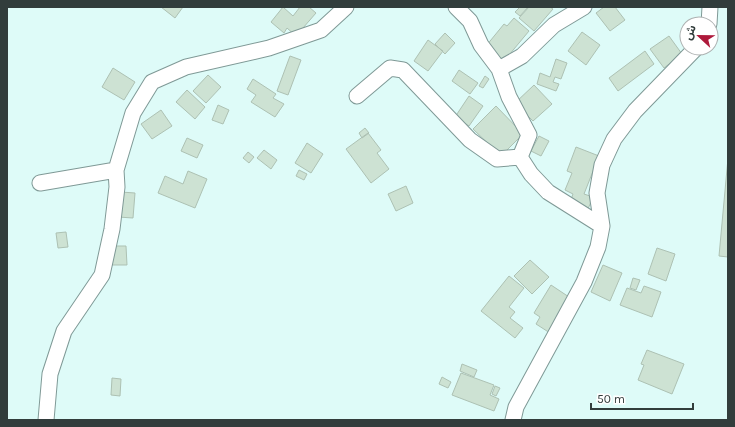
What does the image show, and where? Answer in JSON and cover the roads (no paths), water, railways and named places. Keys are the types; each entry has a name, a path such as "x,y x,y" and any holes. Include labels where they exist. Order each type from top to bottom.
{"street":[{"path":"46,420 50,374 64,331 102,275 112,229 117,187 116,170 133,113 152,82 186,67 270,48 321,30 346,7"},
{"path":"456,7 470,21 481,45 499,69 509,97 529,135 520,157"},
{"path":"499,69 522,56 554,25 584,7"},
{"path":"513,420 516,407 584,282 598,248 602,226 597,193 602,165 614,139 635,111 688,56"},
{"path":"357,96 390,68 403,70 470,140 497,159 520,157"},
{"path":"520,157 531,174 548,192 602,226"},
{"path":"40,183 116,170"}]}
